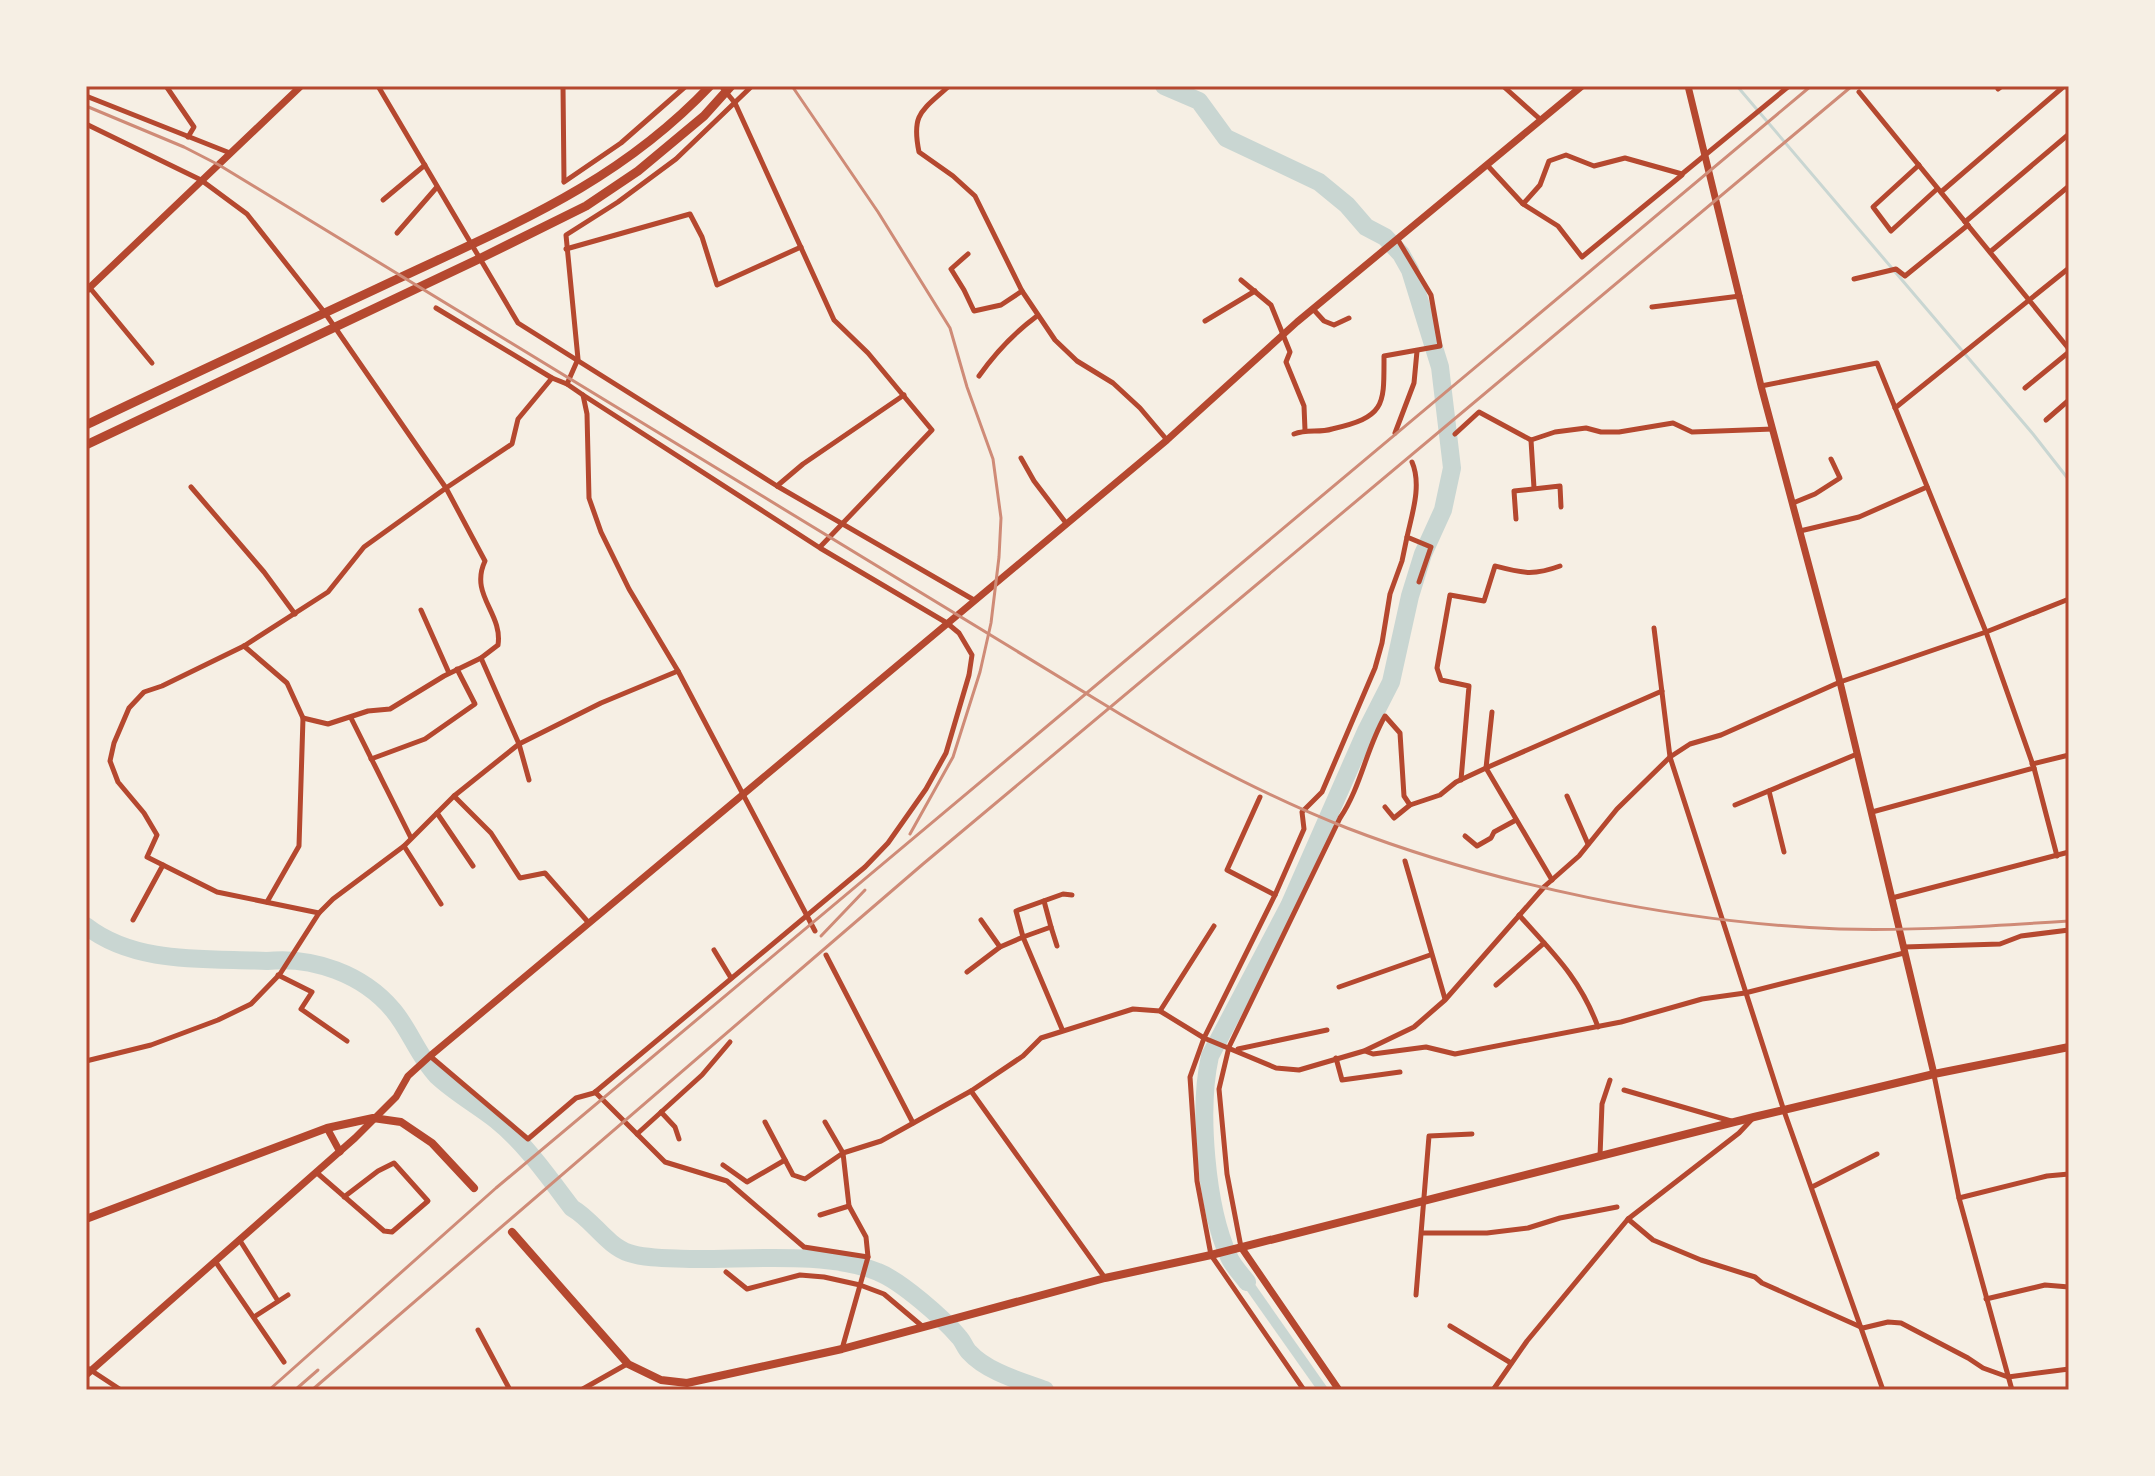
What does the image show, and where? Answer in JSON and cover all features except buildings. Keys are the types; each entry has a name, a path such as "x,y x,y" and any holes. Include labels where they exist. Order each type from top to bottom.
{"highway":[{"path":"86,425 554,205 611,171 648,143 710,86"},
{"path":"86,445 586,206 704,116 731,86"}],"main road":[{"path":"512,1232 628,1364 661,1380 687,1383 842,1349 1105,1278 1212,1255 1754,1117 1934,1074 2069,1047"},
{"path":"86,1219 327,1128 373,1118 401,1122 432,1143 474,1188"}],"street":[{"path":"166,86 194,127 188,137"},
{"path":"152,363 88,290 301,86"},
{"path":"378,86 518,323 777,486 974,600"},
{"path":"563,86 564,182 621,143 686,86"},
{"path":"721,86 735,103 834,320 868,353 932,430 820,548"},
{"path":"567,384 578,359 566,235 663,170 752,86"},
{"path":"949,86 921,113 914,128 919,152 975,196 1022,291 1055,340 1077,361 1113,383 1140,408 1167,440"},
{"path":"1503,86 1541,120"},
{"path":"121,1390 88,1371 340,1152 396,1097 408,1076 430,1056 1167,440 1313,309 1582,86"},
{"path":"1688,86 1761,386 1858,754 1934,1074 1959,1198 2012,1390"},
{"path":"1487,165 1523,204 1558,226 1582,257 1789,86"},
{"path":"1919,165 1873,207 1891,231 2061,87 2069,96"},
{"path":"1859,92 2069,351 2025,388"},
{"path":"86,96 230,153"},
{"path":"86,124 201,180 247,214 325,313 446,488 485,561 478,576 482,594 500,633 498,645 481,658 449,673 390,709 368,711 328,724 303,718"},
{"path":"1854,279 1896,269 1905,276 2069,134"},
{"path":"1523,204 1540,185 1549,161 1566,155 1594,166 1625,158 1682,174"},
{"path":"383,200 425,165"},
{"path":"1990,252 2069,186"},
{"path":"397,233 437,187"},
{"path":"566,249 690,214 702,237 717,285 801,247"},
{"path":"1294,434 1305,430 1331,430 1378,410 1384,399 1384,356 1440,346 1431,295 1398,240"},
{"path":"968,254 951,269 974,311 1001,305 1022,291"},
{"path":"1895,408 2069,268"},
{"path":"1241,280 1271,305 1290,352 1286,362 1304,406 1305,430"},
{"path":"1205,321 1255,291"},
{"path":"1652,307 1740,296"},
{"path":"430,1056 528,1139 576,1098 595,1092 865,867 888,843 926,789 946,753 972,655 959,633 947,623 820,548 567,384 436,308"},
{"path":"1313,309 1324,321 1334,325 1349,318"},
{"path":"979,376 1017,331 1037,316"},
{"path":"1395,433 1414,383 1417,351"},
{"path":"1761,386 1877,363 1986,632 2033,766 2057,856"},
{"path":"319,913 217,892 147,857 157,835 144,813 118,782 110,761 129,708 144,692 244,646 328,592 364,547 512,444 518,419 552,378"},
{"path":"583,395 587,414 589,498 601,532 815,931"},
{"path":"777,486 803,464 904,395"},
{"path":"2046,420 2069,400"},
{"path":"1455,434 1479,412 1531,440 1555,432 1586,428 1619,432 1673,423 1692,432 1773,429"},
{"path":"1531,440 1534,488"},
{"path":"1021,458 1034,481 1066,523"},
{"path":"1793,503 1840,478 1831,459"},
{"path":"1304,1390 1212,1255 1197,1181 1190,1077 1204,1038 1304,829 1302,812 1322,792 1375,668 1390,594 1402,561 1415,502 1416,472 1412,462"},
{"path":"1516,519 1514,491 1560,486 1561,507"},
{"path":"191,487 264,572 295,614"},
{"path":"1800,531 1859,517 1927,487"},
{"path":"1407,537 1431,547 1419,582"},
{"path":"1461,780 1469,686 1441,680 1437,668 1450,595 1484,601 1495,566 1527,574 1542,573 1560,566"},
{"path":"765,1122 793,1175 805,1179 843,1153 881,1141 971,1091 1023,1056 1041,1038 1133,1009 1160,1011 1204,1038 1276,1068 1299,1070 1364,1051 1414,1027 1445,1000 1617,809 1670,757 1690,744 1721,735 1840,682 1986,632 2069,599"},
{"path":"421,610 449,673"},
{"path":"1654,628 1670,757 1784,1111 1883,1390"},
{"path":"244,646 287,683 303,718 299,846 267,902"},
{"path":"481,658 519,744 529,780"},
{"path":"371,759 425,739 475,704 457,669"},
{"path":"86,1061 151,1045 251,1004 278,975 319,913 333,899 404,846 454,796 519,744 601,703 678,671"},
{"path":"1385,807 1394,818 1410,805 1440,795 1486,768 1662,691"},
{"path":"1492,712 1486,768 1552,880"},
{"path":"1339,1390 1241,1247 1227,1174 1219,1089 1232,1049 1350,802 1373,736 1385,716 1400,733 1404,796 1410,805"},
{"path":"351,718 411,838"},
{"path":"1735,805 1858,754"},
{"path":"1872,812 2069,755"},
{"path":"1769,791 1784,852"},
{"path":"454,796 491,833 520,878 545,873 588,922"},
{"path":"1567,796 1588,844"},
{"path":"1260,797 1227,870 1275,895"},
{"path":"437,813 473,866"},
{"path":"1465,836 1477,846 1516,820"},
{"path":"404,846 441,904"},
{"path":"1892,898 2069,852"},
{"path":"1405,861 1445,1000"},
{"path":"133,920 163,865"},
{"path":"1062,1029 1023,937 1016,911 1063,894 1072,895"},
{"path":"1044,901 1057,946"},
{"path":"1519,915 1572,974 1587,999 1598,1027"},
{"path":"981,920 1000,947"},
{"path":"1160,1011 1214,926"},
{"path":"967,972 1000,947 1051,927"},
{"path":"1364,1051 1373,1054 1426,1047 1455,1054 1598,1027 1702,999 1745,993 1904,950 2000,944 2021,936 2069,930"},
{"path":"1496,985 1544,943"},
{"path":"714,950 731,978"},
{"path":"826,955 913,1123"},
{"path":"1339,987 1430,955"},
{"path":"278,975 312,992 301,1009 347,1041"},
{"path":"1232,1049 1327,1030"},
{"path":"637,1134 702,1075 730,1042"},
{"path":"1336,1058 1342,1080 1400,1072"},
{"path":"1600,1157 1602,1104 1610,1080"},
{"path":"1624,1090 1736,1122"},
{"path":"971,1091 1105,1278"},
{"path":"595,1092 665,1162 727,1181 804,1247 868,1257"},
{"path":"661,1112 675,1127 679,1139"},
{"path":"1493,1390 1527,1341 1628,1219 1739,1133 1754,1117"},
{"path":"825,1122 843,1153 849,1206 866,1237 868,1257 842,1349"},
{"path":"327,1128 340,1152"},
{"path":"1416,1295 1429,1136 1472,1134"},
{"path":"1812,1187 1877,1154"},
{"path":"723,1165 747,1182 785,1160"},
{"path":"316,1172 344,1197 384,1231 392,1232 428,1201 394,1163 344,1197"},
{"path":"1959,1198 2047,1176 2069,1174"},
{"path":"820,1215 849,1206"},
{"path":"1422,1233 1487,1233 1528,1228 1617,1207"},
{"path":"1628,1219 1653,1240 1755,1277 1762,1283 1863,1328 1888,1322 1901,1323 1983,1368 2008,1377 2069,1369"},
{"path":"239,1239 278,1301"},
{"path":"215,1261 284,1362"},
{"path":"726,1272 747,1289 800,1275 860,1285 884,1294 921,1327"},
{"path":"1986,1299 2045,1285 2069,1287"},
{"path":"254,1317 288,1295"},
{"path":"1450,1326 1511,1363"},
{"path":"478,1330 510,1390"},
{"path":"581,1390 628,1364"}],"shaded area":[{"path":"1238,1260 1329,1390 1317,1390 1228,1264"}],"waterway":[{"path":"1164,86 1199,101 1226,138 1319,182 1347,205 1366,227 1385,237 1401,254 1410,270 1440,367 1452,468 1443,510 1423,554 1410,596 1391,682 1366,731 1289,906 1210,1056 1205,1103 1210,1186 1229,1257 1247,1282"},
{"path":"1173,91 1175,86"},
{"path":"1737,86 2069,480"},
{"path":"86,926 106,939 149,953 197,959 301,961 352,977 381,997 393,1010 437,1076 507,1129 572,1208 621,1249 659,1258 811,1259 858,1265 878,1272 910,1292 952,1329 976,1359 1005,1375 1045,1390"}],"railway":[{"path":"792,86 878,212 950,328 993,459 1001,518 991,623 980,672 953,757 910,834"},
{"path":"269,1390 496,1188 1811,86"},
{"path":"312,1390 923,864 1852,86"},
{"path":"86,106 219,165 1120,714 1231,776 1347,828 1464,867 1526,883 1589,898 1716,919 1839,929 1954,928 2069,921"},
{"path":"821,936 865,890"},
{"path":"295,1390 318,1370"}]}
